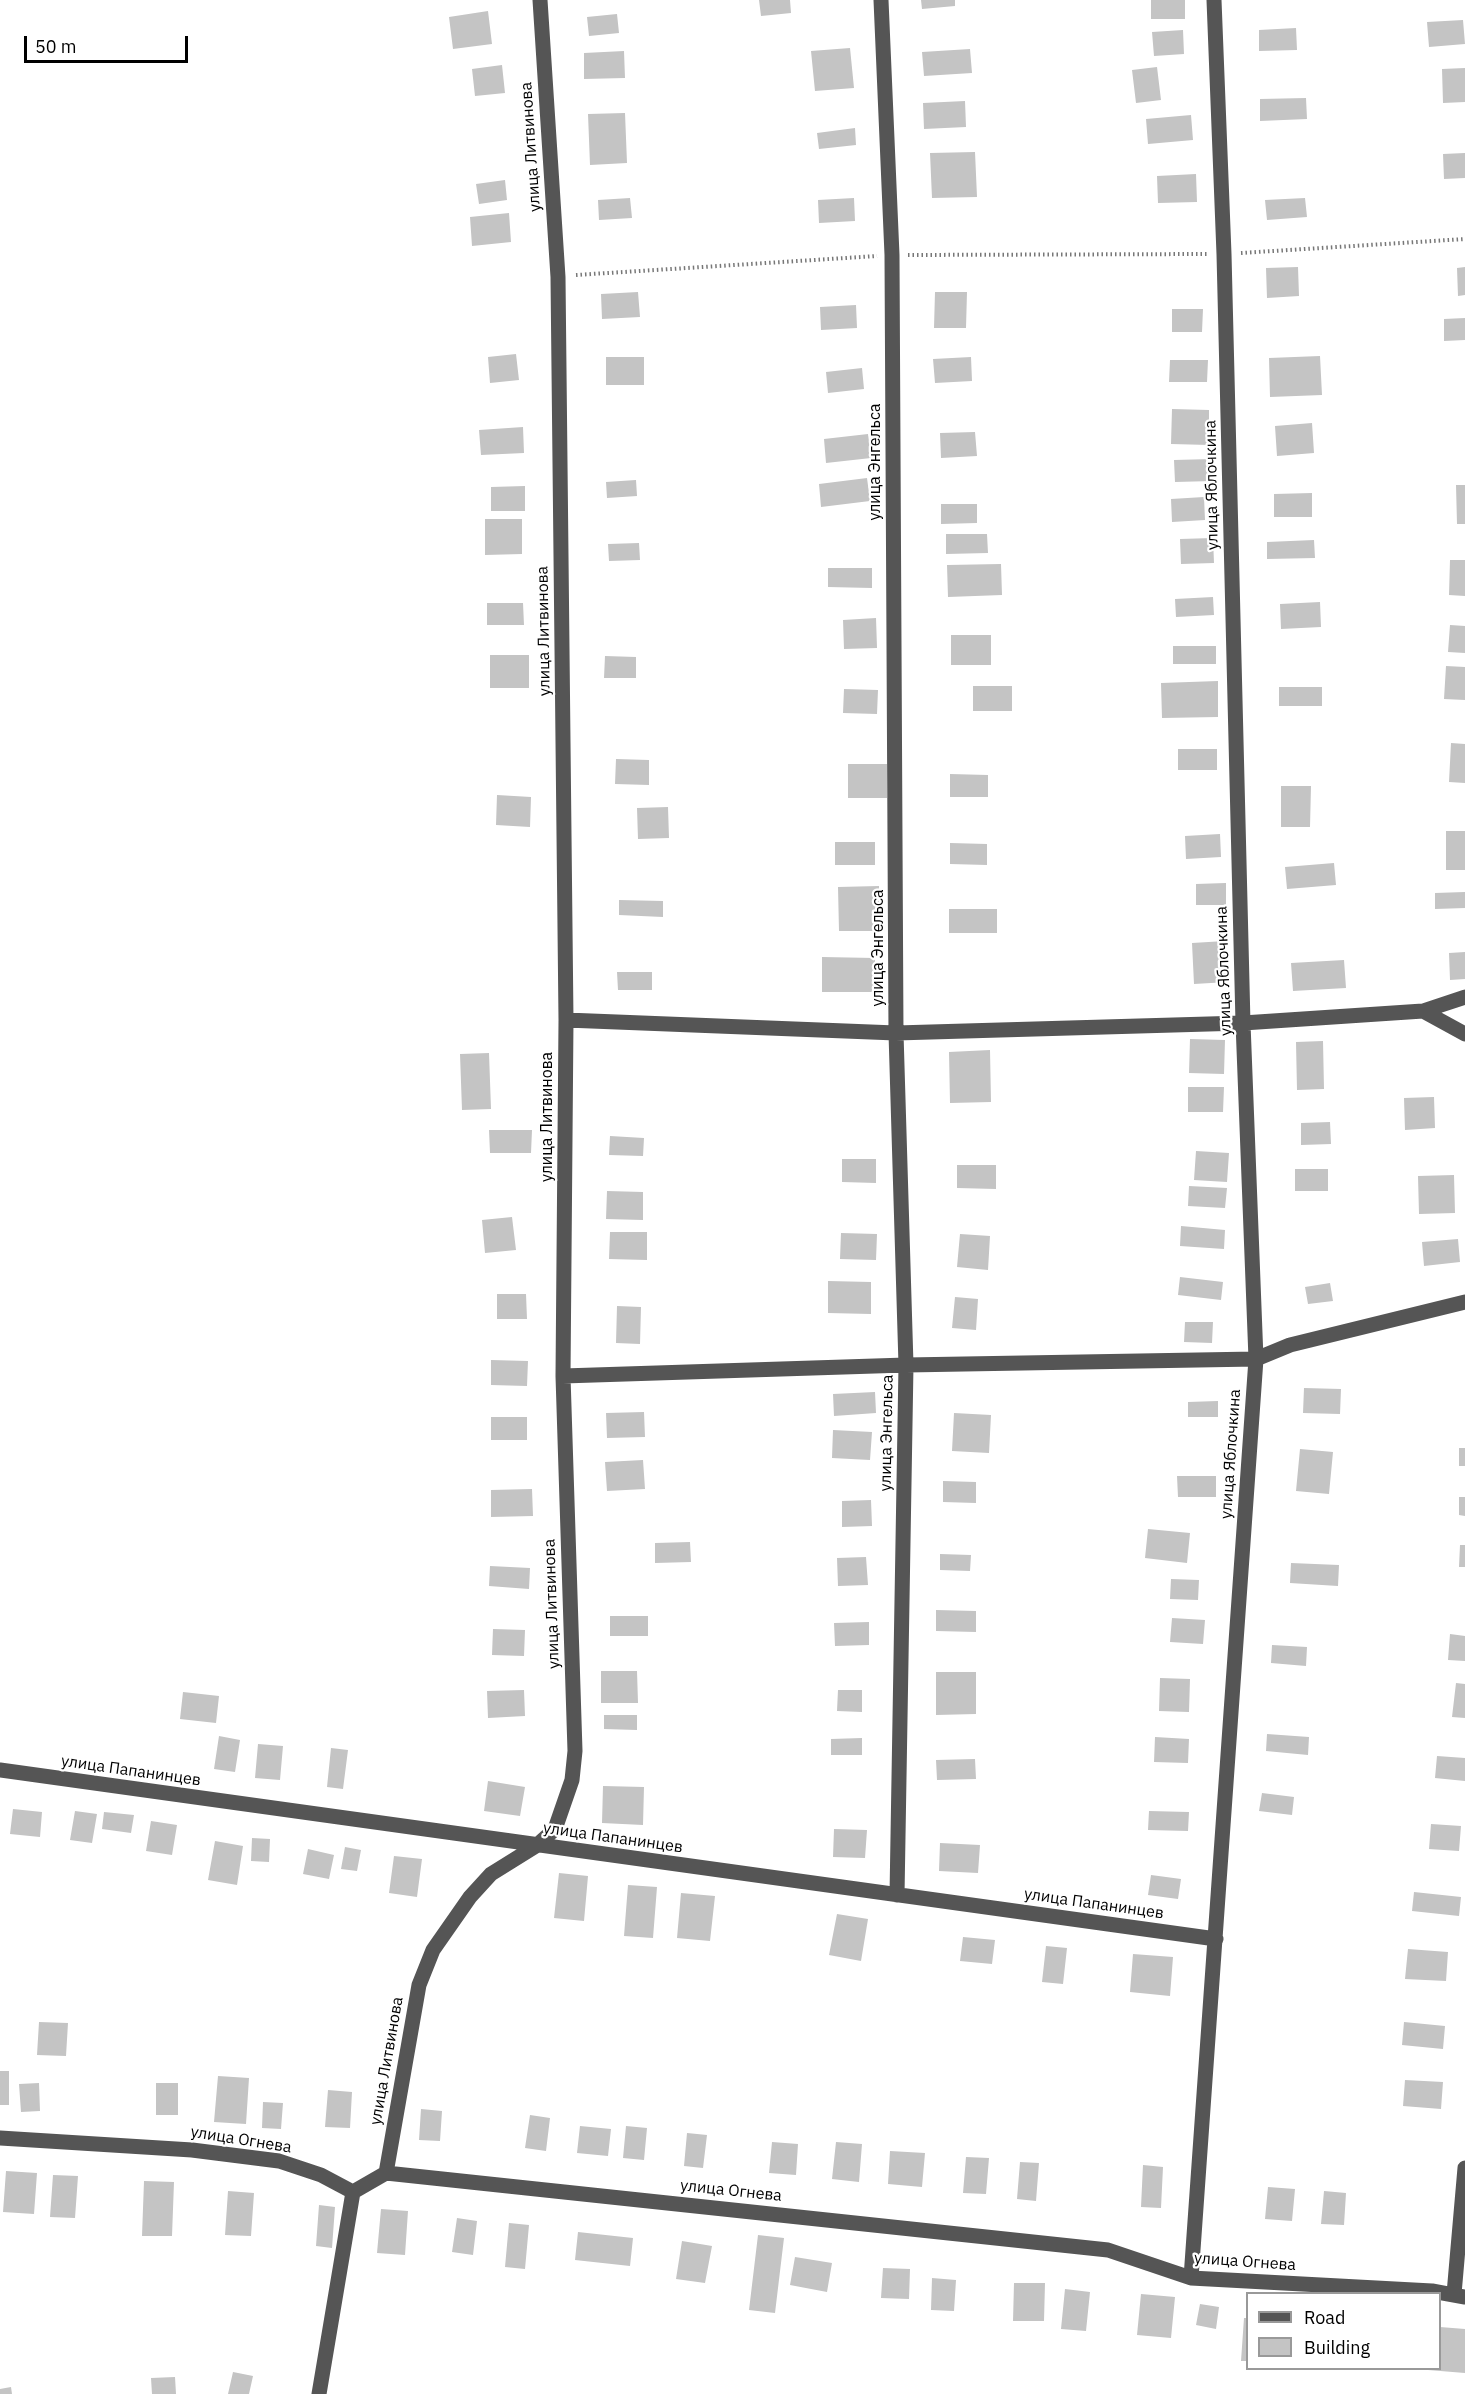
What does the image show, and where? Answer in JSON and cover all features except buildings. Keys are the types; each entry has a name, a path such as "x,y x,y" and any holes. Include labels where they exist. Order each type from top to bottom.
{"street":[{"name":"улица Литвинова","path":"386,2173 419,1985 433,1950 470,1897 491,1874 536,1846 555,1829 572,1780 575,1751 563,1376 566,1020 558,276 540,0"},
{"name":"улица Энгельса","path":"881,0 892,255 896,1033 906,1365 897,1895"},
{"name":"улица Яблочкина","path":"1191,2278 1256,1359 1243,1023 1224,254 1214,0"},
{"path":"566,1020 896,1033 1243,1023 1423,1011 1465,997"},
{"path":"1423,1011 1465,1034"},
{"path":"563,1376 906,1365 1256,1359 1290,1345 1465,1302"},
{"name":"улица Папанинцев","path":"2,1771 1216,1939"},
{"name":"улица Огнева","path":"0,2138 192,2150 279,2161 321,2175 353,2192"},
{"path":"1460,2296 1465,2168"},
{"path":"319,2394 353,2192 386,2173"},
{"name":"улица Огнева","path":"386,2173 1108,2250 1191,2278 1438,2292"},
{"name":"улица Огнева","path":"1441,2293 1460,2296"}],"path":[{"path":"558,276 892,255 1224,254 1465,240"}]}
